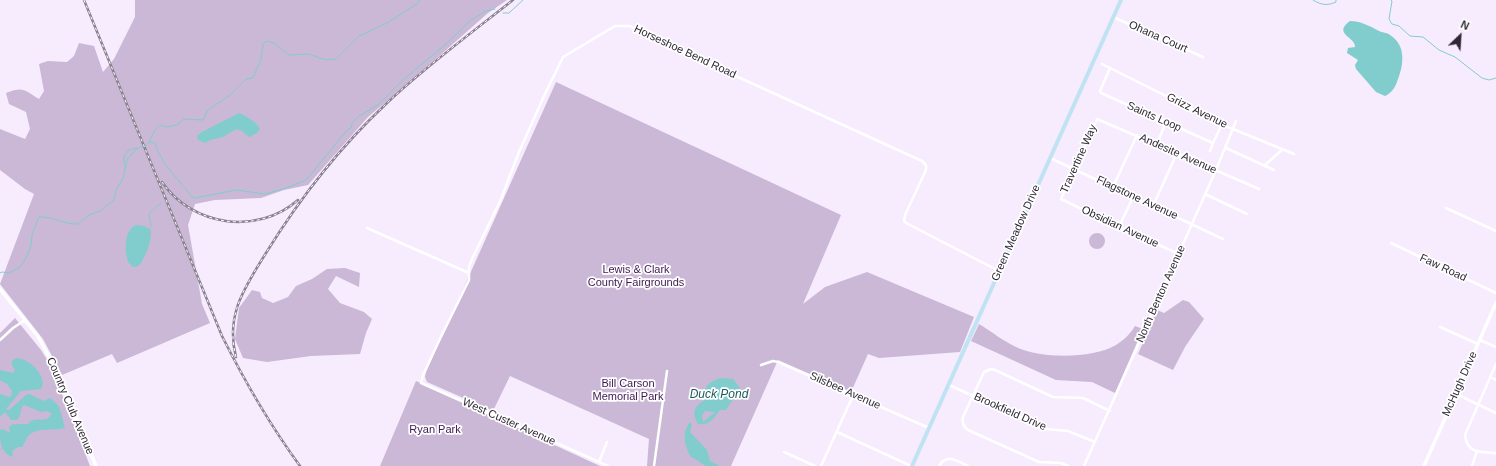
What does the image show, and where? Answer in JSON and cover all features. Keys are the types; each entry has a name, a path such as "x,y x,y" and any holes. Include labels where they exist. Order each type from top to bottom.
{"main road":[{"name":"Green Meadow Drive","path":"911,466 1121,0"}],"street":[{"name":"Ohana Court","path":"1113,17 1203,57"},
{"name":"Horseshoe Bend Road","path":"424,373 469,280 469,267 473,256 502,196 519,152 563,57 610,28 619,25 635,28 646,35 922,161 926,166 926,170 905,216 904,221 906,224 999,271"},
{"name":"Grizz Avenue","path":"1102,64 1232,129 1294,154"},
{"name":"Saints Loop","path":"1110,68 1100,91 1101,93 1213,143"},
{"name":"Andesite Avenue","path":"1097,119 1259,190"},
{"name":"Travertine Way","path":"1061,199 1097,119"},
{"name":"North Benton Avenue","path":"1084,466 1110,411 1191,224 1226,148 1236,120"},
{"path":"1157,144 1166,122"},
{"path":"1210,151 1222,124"},
{"path":"1113,188 1137,136"},
{"path":"1226,148 1274,170"},
{"path":"1265,165 1283,149"},
{"path":"1153,206 1177,153"},
{"name":"Flagstone Avenue","path":"1050,158 1223,239"},
{"path":"1205,194 1247,214"},
{"path":"1119,227 1133,197"},
{"name":"Obsidian Avenue","path":"1061,199 1179,254"},
{"path":"1446,208 1496,231"},
{"path":"367,228 469,273"},
{"name":"Faw Road","path":"1390,243 1496,293"},
{"name":"Country Club Avenue","path":"0,288 37,335 55,367 96,466"},
{"name":"McHugh Drive","path":"1424,466 1496,303"},
{"path":"0,340 25,320"},
{"path":"1440,327 1496,347"},
{"name":"Silsbee Avenue","path":"761,365 773,361 778,362 929,428"},
{"path":"1496,364 1465,435 1467,444 1472,449 1496,453"},
{"path":"1068,466 1039,462 968,430 962,422 983,374 987,370 991,369 1053,397 1083,398 1110,411"},
{"path":"654,466 667,371"},
{"name":"West Custer Avenue","path":"424,373 421,383 608,466"},
{"path":"1490,377 1496,380"},
{"name":"Brookfield Drive","path":"948,385 1046,429 1068,431 1095,442"},
{"path":"1456,394 1496,412"},
{"path":"821,466 851,400 856,397"},
{"path":"837,432 911,466"},
{"path":"599,462 607,442"},
{"path":"1472,466 1477,451"},
{"path":"784,452 815,466"},
{"path":"939,466 944,460 949,459 968,466"}],"green space":[{"path":"135,0 507,0 488,13 368,117 308,185 284,190 261,198 215,200 195,204 188,225 202,304 210,323 117,363 112,354 62,375 43,339 0,284 34,194 0,170 0,129 25,139 30,129 26,112 9,104 6,93 20,89 27,91 39,99 44,91 39,64 48,61 67,62 74,56 79,43 94,46 103,72 114,59 135,17"},
{"name":"Lewis & Clark County Fairgrounds","path":"556,82 841,215 803,304 825,287 867,272 974,317 960,352 879,358 868,354 851,392 778,360 731,466 647,466 649,439 510,376 493,411 427,382 425,377 426,372"},
{"path":"1097,233 1103,235 1105,241 1103,247 1097,249 1091,247 1089,241 1091,235"},
{"path":"345,268 360,273 359,287 336,276 328,289 340,303 364,312 372,319 360,354 311,356 267,362 243,358 235,339 239,308 252,290 260,292 262,298 273,303 288,297 296,286 312,279 327,269"},
{"path":"1183,300 1189,302 1204,319 1185,347 1173,370 1138,354 1157,310 1164,313"},
{"path":"15,318 41,350 51,366 90,466 0,466 0,333"},
{"path":"979,324 1006,342 1026,351 1039,354 1066,356 1081,355 1106,350 1122,341 1135,326 1143,329 1115,393 1092,382 1056,380 971,341"},
{"name":"Ryan Park","path":"416,381 600,466 380,466"}],"water":[{"path":"1350,21 1361,23 1380,32 1387,33 1399,44 1402,55 1402,67 1396,84 1390,93 1385,96 1376,92 1356,69 1355,65 1358,60 1347,53 1348,48 1355,47 1343,29"},
{"path":"239,113 256,124 260,129 257,133 249,137 242,131 236,129 223,137 210,140 205,143 198,140 197,136 202,132"},
{"path":"136,225 149,229 151,237 141,263 136,267 133,267 128,262 126,242 129,232"},
{"path":"16,358 31,364 40,373 42,384 41,389 21,391 6,409 9,410 29,394 44,401 50,398 59,406 65,428 41,430 29,435 22,447 18,447 12,451 13,455 11,457 5,452 1,445 0,430 3,429 10,433 9,427 13,424 28,424 34,420 44,420 52,414 47,411 41,412 24,405 20,417 17,420 11,420 5,412 0,417 0,394 9,397 11,396 12,391 7,384 0,380 0,370 13,373 15,369 12,366 12,361"},
{"name":"Duck Pond","path":"733,379 740,388 726,410 720,410 708,423 698,424 694,413 696,407 705,400 704,392 708,385 714,380","holes":["705,411 715,412 703,422 702,416"]},
{"path":"690,422 692,424 690,432 707,450 710,461 720,466 706,466 690,456 685,443 685,435 687,426"}],"waterway":[{"path":"0,273 9,273 20,267 31,246 32,234 39,217 78,224 89,215 100,211 114,200 116,190 123,178 127,160 135,150 148,144 155,130 160,125 166,127 177,125 184,119 203,120 208,110 230,95 246,79 253,78 261,59 263,44 266,41 274,43 289,55 309,54 326,60 336,59 359,36 387,23 417,4 420,0"},
{"path":"503,13 509,13 523,0"},
{"path":"1313,0 1321,4 1330,4 1336,2 1336,0"},
{"path":"1391,0 1389,19 1392,24 1399,26 1410,36 1423,37 1439,50 1455,57 1482,78 1489,80 1496,78"},
{"path":"185,188 192,197 195,198 236,190 265,194 304,181 348,129 351,128 352,123 359,116 378,105 404,79 446,44 471,20 486,11 495,9"},
{"path":"150,142 155,143 156,146"},
{"path":"125,166 124,156 128,151 137,148"},
{"path":"156,148 165,164 183,186"},
{"path":"151,226 149,214 161,203"}],"railway":[{"path":"84,0 222,336 258,403 300,466"},
{"path":"236,357 233,342 233,328 235,315 244,290 292,213 321,174 352,138 401,90 513,0"},
{"path":"162,182 175,197 190,208 207,217 226,221 245,222 264,219 282,211 298,200"}],"park label":[{"name":"Bill Carson Memorial Park","path":"628,390"}]}
